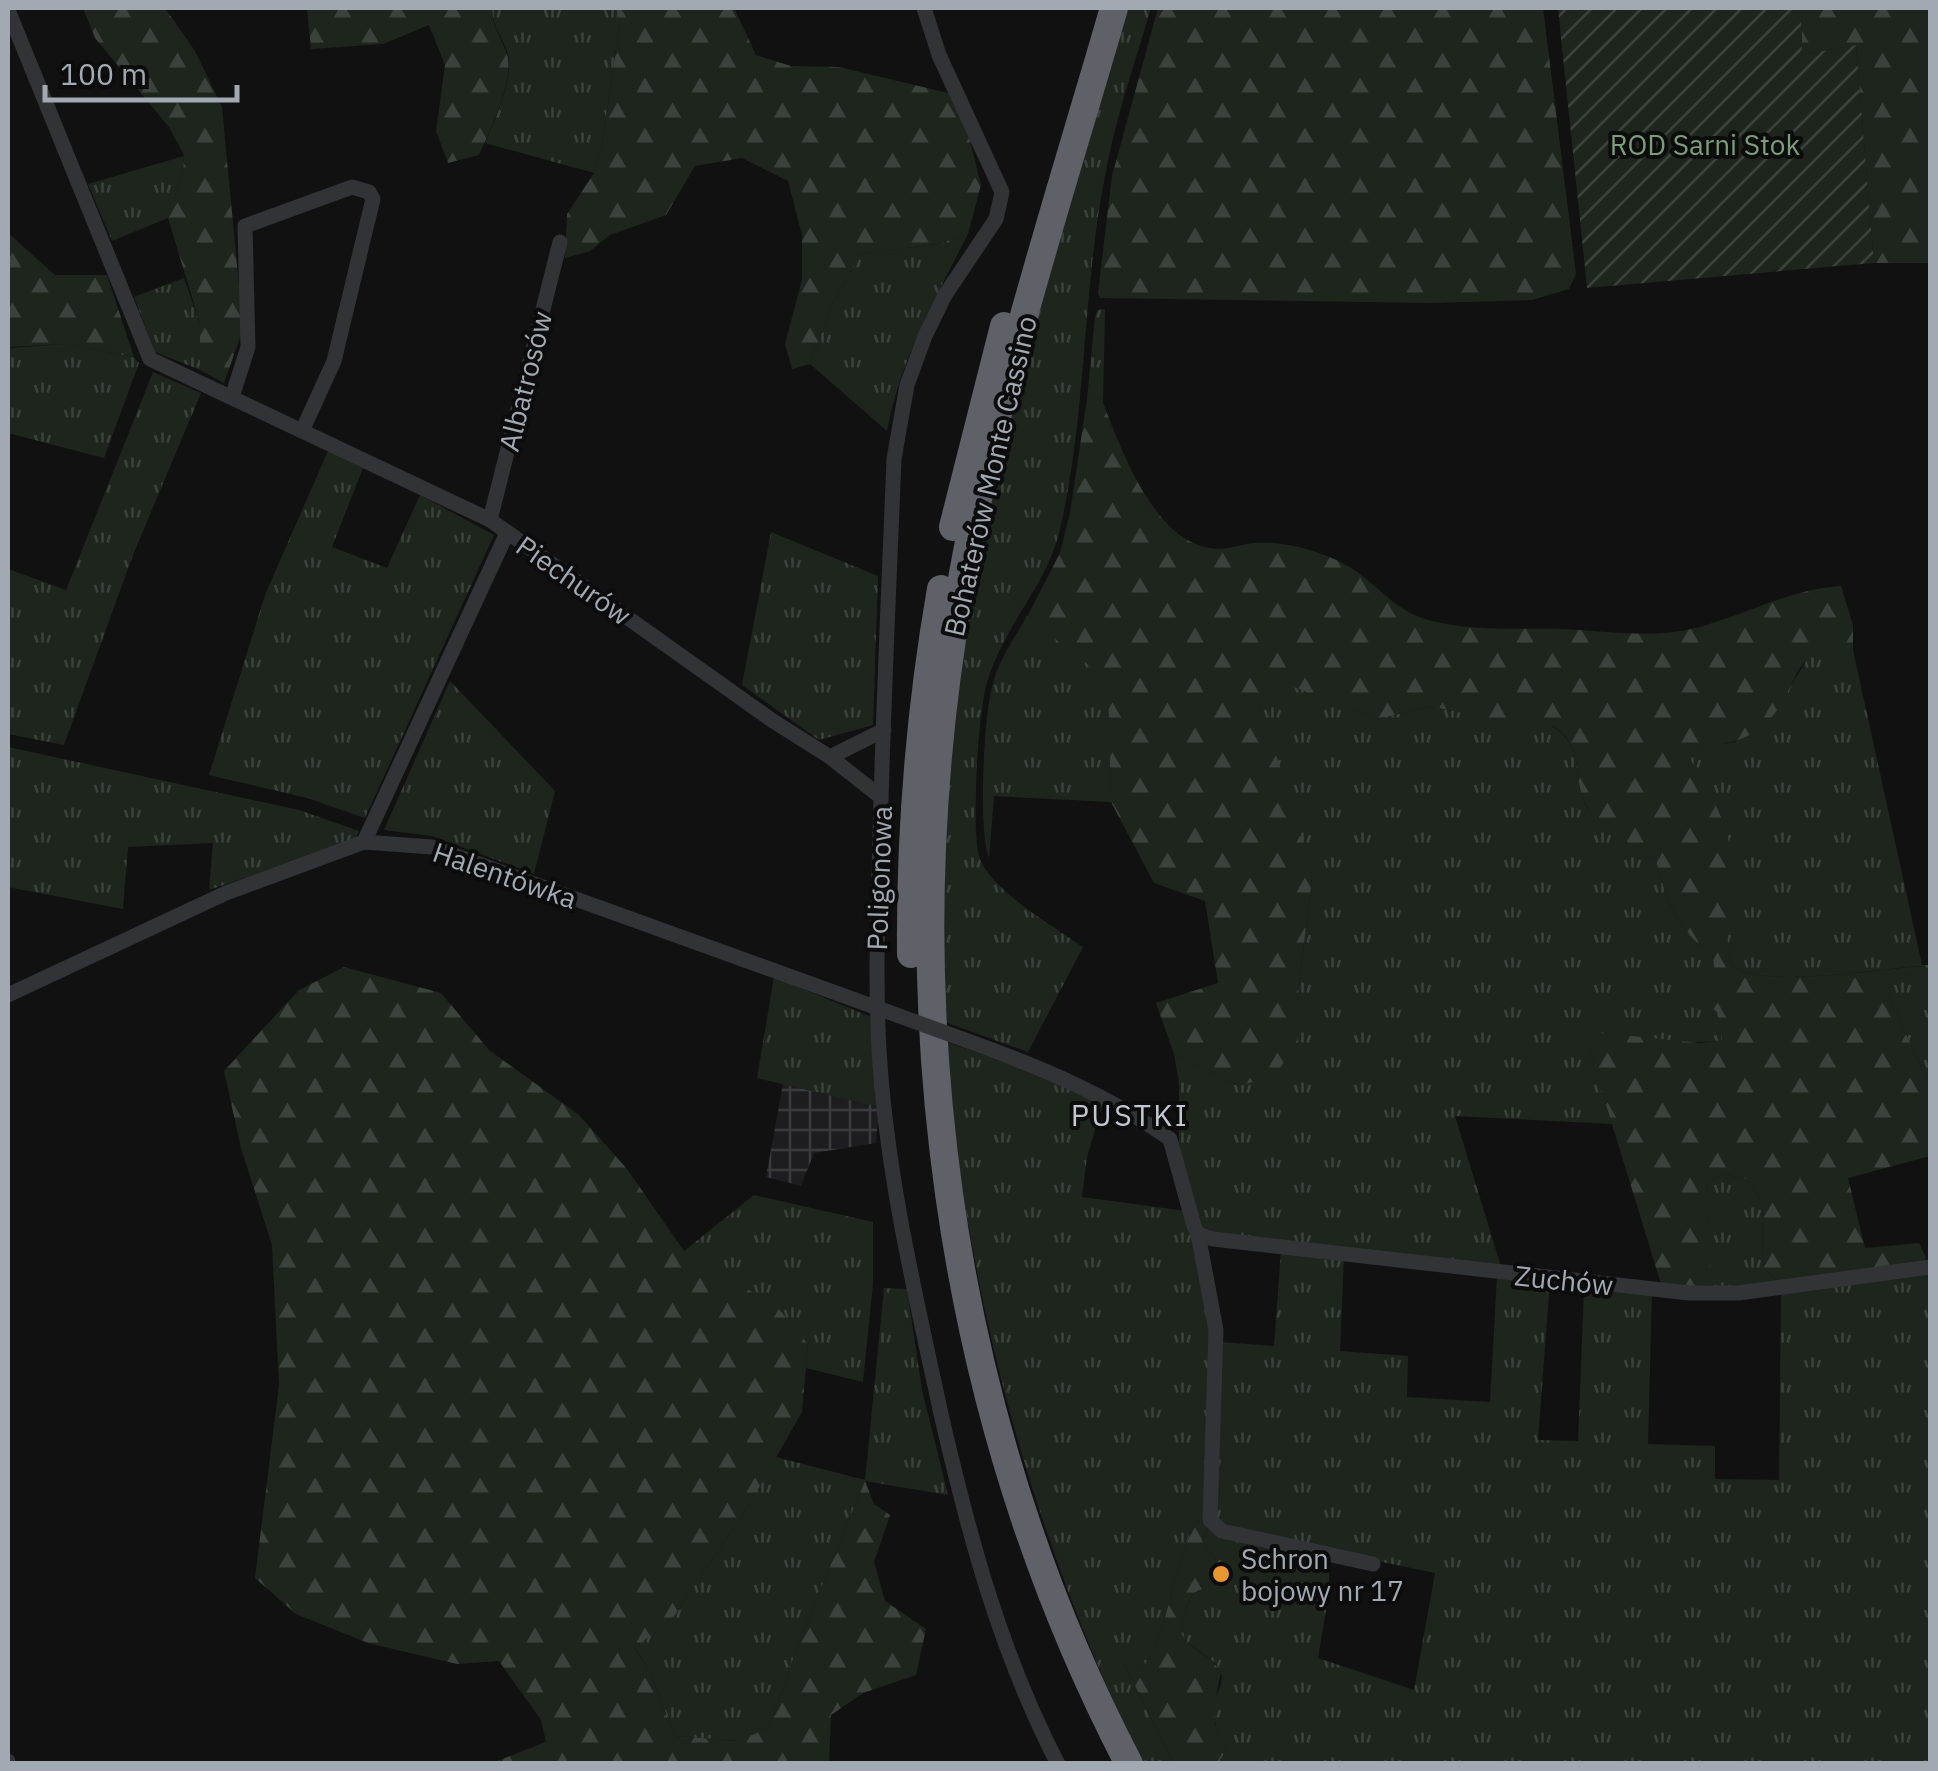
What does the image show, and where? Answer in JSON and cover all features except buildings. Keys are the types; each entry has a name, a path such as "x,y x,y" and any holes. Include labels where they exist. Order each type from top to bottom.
{"highway":[{"name":"Bohaterów Monte Cassino","path":"1094,8 980,410 956,513 927,672 910,875 912,1001 926,1170 950,1301 981,1432 1011,1529 1047,1629 1108,1764"},
{"name":"Bohaterów Monte Cassino","path":"1114,8 999,415 959,594 934,774 930,937 944,1168 968,1299 999,1428 1062,1622 1129,1764"}],"street":[{"name":"Poligonowa","path":"924,8 939,55 1002,192 996,220 945,295 925,336 899,423 894,459 881,796 879,1051 905,1250 962,1507 1007,1652 1058,1764"},
{"name":"Piechurów","path":"8,10 150,359 490,520 881,796"},
{"path":"232,397 248,346 245,226 352,187 370,192 373,199 334,362 303,429"},
{"name":"Albatrosów","path":"490,520 560,242"},
{"path":"364,842 508,533"},
{"path":"830,757 884,730"},
{"name":"Halentówka","path":"8,994 226,894 364,842 432,847 1060,1076 1127,1110 1170,1139 1188,1211 1198,1234"},
{"path":"1198,1234 1216,1330 1210,1520 1222,1531 1373,1564"},
{"name":"Zuchów","path":"1198,1234 1231,1242 1689,1293 1738,1293 1930,1267"}],"shaded area":[{"path":"783,1084 879,1107 876,1143 814,1153 801,1186 766,1177"}],"green space":[{"path":"83,8 165,8 195,51 222,107 243,329 224,383 200,370 200,324 168,218 183,172 184,155 169,127 95,38"},
{"path":"307,8 492,8 507,54 508,77 479,155 448,163 436,131 445,65 429,25 383,44 311,49"},
{"path":"492,8 616,8 620,22 594,173 485,143 502,102 509,69 508,53"},
{"path":"616,8 734,8 756,55 791,66 839,67 948,93 967,129 981,185 968,234 937,244 860,254 832,305 810,364 792,369 785,344 802,280 802,235 788,181 742,158 695,166 666,215 610,235 590,251 565,258 567,214 594,173 602,143 620,22"},
{"path":"1127,8 1151,8 1105,176 1069,485 1056,545 993,664 981,722 976,816 978,852 983,865 1006,892 1083,947 1028,1052 945,1022 946,852 953,724 972,596 1008,426"},
{"path":"1158,8 1543,8 1576,274 1569,289 1532,300 1431,303 1100,298 1112,176"},
{"name":"ROD Sarni Stok","path":"1558,8 1801,8 1802,55 1856,45 1874,263 1587,288"},
{"path":"1801,8 1930,8 1930,263 1874,263 1856,45 1802,55"},
{"path":"184,156 183,172 168,218 112,241 88,184"},
{"path":"8,233 55,275 107,275 134,357 65,344 8,347"},
{"path":"968,234 910,355 887,431 810,364 832,305 860,254 937,244"},
{"path":"184,278 200,324 200,370 155,352 134,297"},
{"path":"1105,309 1103,403 1094,395 1087,399 1095,316 1098,310"},
{"path":"65,344 134,357 139,363 104,458 8,433 8,348"},
{"path":"153,372 201,393 133,555 64,745 8,734 8,569 66,590"},
{"path":"1094,395 1103,403 1145,494 1177,533 1197,544 1219,549 1274,543 1324,555 1351,568 1397,605 1425,619 1475,628 1662,633 1696,628 1786,597 1841,586 1853,625 1853,650 1817,653 1799,670 1779,708 1759,729 1733,741 1695,749 1690,759 1714,801 1730,846 1731,966 1747,973 1795,977 1922,966 1897,980 1889,997 1930,1086 1930,1156 1848,1178 1865,1248 1919,1243 1926,1258 1922,1263 1781,1284 1763,1267 1762,1202 1746,1179 1722,1174 1708,1183 1707,1212 1713,1247 1707,1273 1698,1288 1662,1287 1588,1046 1594,1032 1699,1043 1722,1040 1717,1012 1701,998 1715,979 1713,956 1675,914 1656,860 1592,814 1582,794 1570,743 1553,726 1537,730 1431,706 1378,719 1275,680 1258,702 1312,878 1297,1002 1297,1040 1276,1075 1239,1086 1174,1054 1156,1003 1218,983 1205,901 1154,883 1111,802 1108,680 1027,617 1060,553 1087,399"},
{"path":"328,451 363,468 332,547 387,568 420,495 494,535 365,818 307,798 209,775 265,595"},
{"path":"771,532 878,576 873,725 819,740 742,685"},
{"path":"1027,616 1109,680 1111,802 994,796 989,858 983,800 989,702 998,668"},
{"path":"1827,647 1853,650 1922,965 1930,965 1930,1086 1889,997 1897,979 1920,966 1794,977 1747,973 1731,966 1725,930 1733,878 1690,759 1695,749 1735,742 1783,698 1811,653"},
{"path":"1275,679 1378,719 1431,706 1552,726 1570,744 1588,809 1610,831 1656,860 1675,914 1713,956 1723,1041 1588,1046 1612,1124 1455,1116 1502,1270 1213,1236 1197,1224 1179,1143 1179,1083 1174,1054 1239,1086 1297,1040 1297,1002 1312,878 1258,702"},
{"path":"450,681 555,791 534,874 432,836 384,830"},
{"path":"8,747 299,810 359,831 355,840 209,890 213,843 128,847 123,909 8,887"},
{"path":"344,967 441,993 489,1050 579,1115 627,1169 684,1251 777,1307 808,1344 802,1412 749,1505 675,1615 635,1648 651,1675 675,1736 738,1741 769,1728 799,1642 865,1481 874,1504 890,1515 874,1562 885,1601 926,1629 916,1675 863,1693 831,1715 829,1763 492,1763 546,1742 541,1720 499,1661 457,1664 368,1643 296,1614 255,1578 279,1385 272,1245 241,1148 224,1071 299,990"},
{"path":"774,977 871,1017 879,1107 757,1078"},
{"path":"946,1042 1033,1071 1103,1103 1087,1157 1082,1197 1186,1211 1194,1236 1213,1330 1206,1512 1209,1524 1196,1521 1159,1634 1142,1670 1122,1660 1174,1763 1142,1763 1068,1590 1037,1502 987,1321 955,1136"},
{"path":"1722,1174 1746,1179 1762,1202 1763,1267 1781,1284 1698,1288 1711,1260 1708,1183"},
{"path":"754,1195 873,1222 873,1284 863,1382 806,1368 808,1344 684,1251"},
{"path":"1281,1250 1344,1257 1340,1351 1408,1356 1407,1397 1490,1402 1497,1276 1550,1281 1538,1440 1578,1441 1584,1291 1595,1287 1652,1292 1648,1444 1715,1446 1715,1479 1779,1480 1781,1293 1930,1272 1930,1763 1218,1763 1226,1751 1214,1716 1221,1673 1181,1634 1193,1595 1216,1589 1227,1574 1202,1542 1209,1524 1220,1533 1325,1555 1329,1593 1318,1658 1414,1690 1435,1573 1228,1530 1213,1518 1219,1342 1274,1346"},
{"path":"884,1288 907,1289 922,1390 948,1495 865,1481 799,1642 769,1728 739,1741 675,1736 651,1675 635,1647 675,1615 749,1505 776,1457 865,1480"},
{"path":"1196,1521 1209,1524 1202,1542 1227,1574 1226,1581 1215,1590 1205,1589 1193,1595 1181,1634 1221,1672 1215,1724 1226,1751 1218,1763 1174,1763 1121,1658 1142,1670 1152,1653"}],"place":[{"name":"Schron bojowy nr 17","path":"1221,1574"}],"district":[{"name":"PUSTKI","path":"1130,1114"}]}
